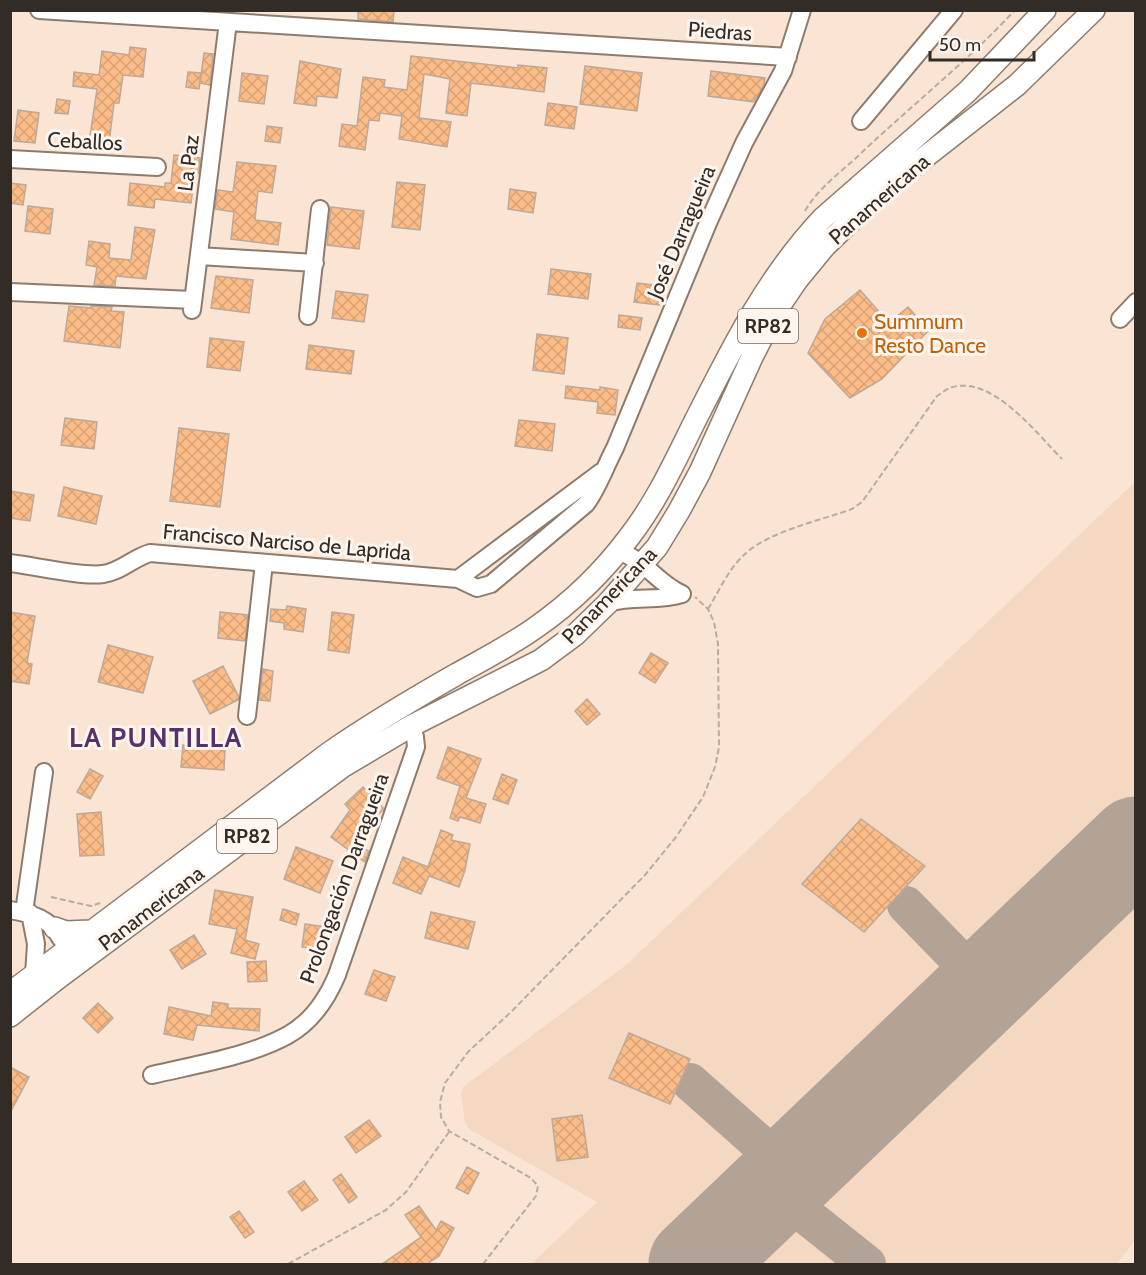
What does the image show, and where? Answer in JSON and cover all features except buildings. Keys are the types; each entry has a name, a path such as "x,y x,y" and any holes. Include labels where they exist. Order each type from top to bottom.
{"main road":[{"name":"Panamericana","path":"10,993 90,931 368,726 511,644 535,628 588,584 629,537 651,505 747,324 770,285 801,241 823,218 969,91 1045,10"},
{"name":"Panamericana","path":"10,1016 290,803 342,767 411,726 541,660 576,634 644,564 679,511 774,314 804,271 825,246 883,190 1017,85 1094,10"},
{"path":"55,928 72,932 90,931"}],"street":[{"name":"Piedras","path":"39,10 103,12 788,57"},
{"name":"José Darragueira","path":"602,472 458,579 477,588 491,584 586,504 592,495 615,448 744,143 788,57 802,10"},
{"path":"861,121 954,10"},
{"name":"La Paz","path":"10,292 192,305 228,22"},
{"name":"Ceballos","path":"10,159 158,167"},
{"path":"309,316 320,209"},
{"path":"199,256 315,263"},
{"path":"1120,319 1136,302"},
{"path":"617,551 629,554 644,564 661,582 682,594"},
{"name":"Francisco Narciso de Laprida","path":"10,563 104,574 150,553 458,579"},
{"path":"247,716 264,563"},
{"path":"608,603 623,598 663,598 682,594"},
{"name":"Prolongación Darragueira","path":"152,1074 218,1059 262,1046 289,1034 311,1017 329,994 338,975 416,747 411,726"},
{"path":"34,975 36,944 22,912 44,772"},
{"path":"22,912 47,921 55,928 64,952 58,978"}],"path":[{"path":"708,609 734,568 753,548 774,536 852,509 862,502 937,396 951,387 966,386 982,389 1001,398 1062,459"},
{"path":"483,1264 536,1196 537,1186 531,1178 449,1131 441,1117 440,1102 445,1083 468,1052 512,1011 645,875 704,797 715,767 719,747 718,644 714,622 708,609 695,597 682,594"},
{"path":"288,1264 386,1210 406,1192 449,1131"}],"shaded area":[{"path":"1135,482 1136,1239 1117,1264 531,1264 597,1202 469,1129 465,1123 461,1094 463,1087 626,965"}],"taxiway":[{"path":"906,905 972,973 985,975 1009,965"},
{"path":"965,1006 974,992 972,973"},
{"path":"690,1082 761,1145 772,1150 816,1149"},
{"path":"741,1221 763,1182 765,1155"},
{"path":"774,1190 867,1264"}],"runway":[{"path":"695,1264 1136,843"}],"place":[{"name":"Summum Resto Dance","path":"862,333"}],"district":[{"name":"LA PUNTILLA","path":"156,737"}]}
